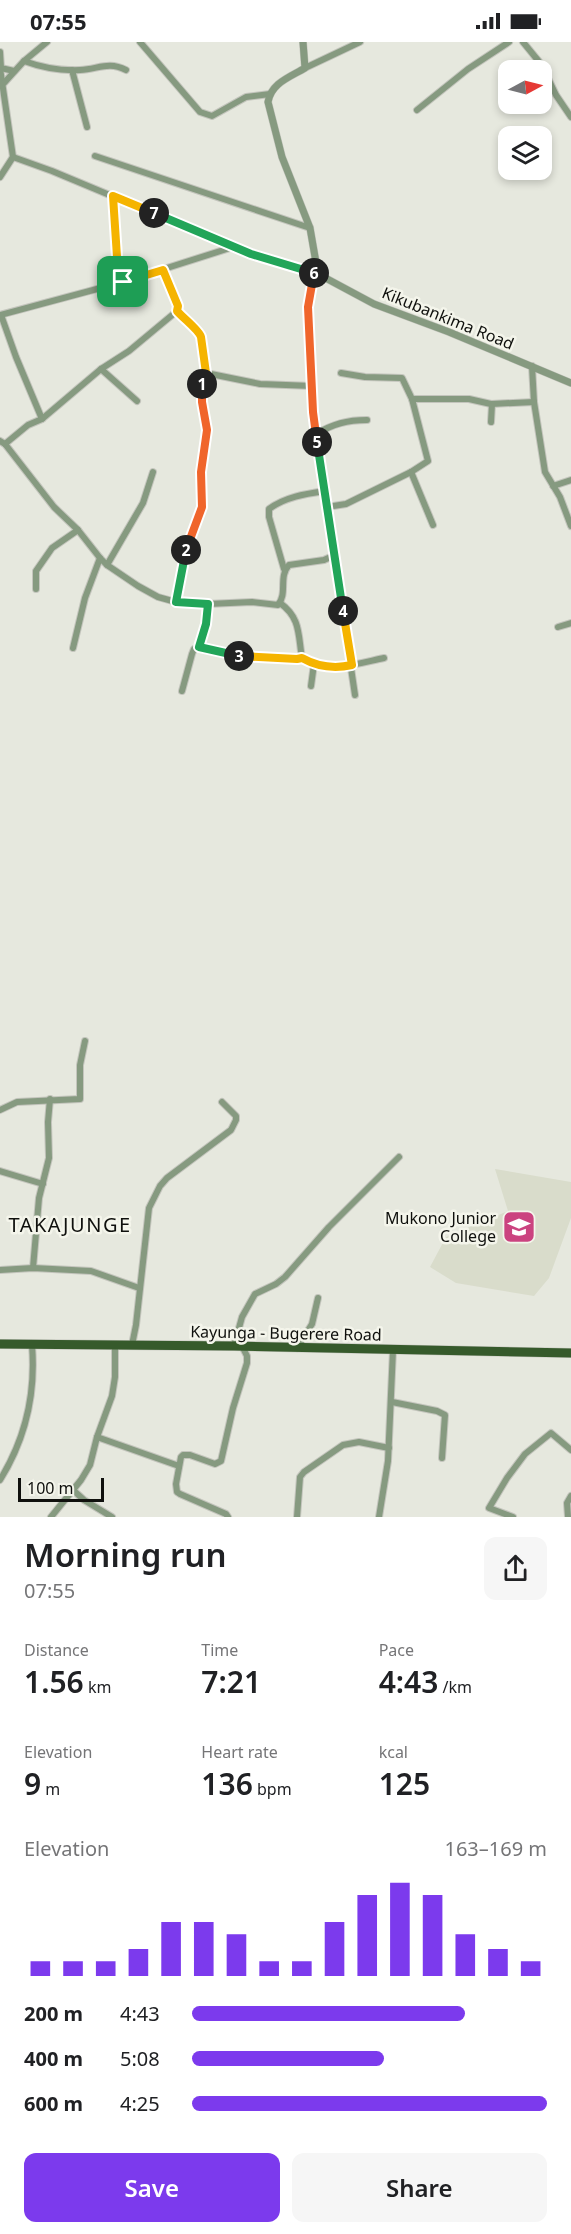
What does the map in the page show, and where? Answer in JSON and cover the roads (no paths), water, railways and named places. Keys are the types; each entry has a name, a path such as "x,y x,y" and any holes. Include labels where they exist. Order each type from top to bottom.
{"main road":[{"name":"Kayunga - Bugerere Road","path":"0,1344 571,1353"}],"street":[{"path":"4,83 14,70 47,42"},
{"path":"140,42 192,105 207,116 212,116 246,97 270,94"},
{"path":"303,42 305,68"},
{"path":"356,695 316,434 308,307 316,273 310,228 275,133 268,102 270,94 277,85 305,68 360,42"},
{"path":"417,110 468,69 509,42"},
{"path":"523,42 542,64 556,95 571,117"},
{"path":"0,52 13,158 0,177"},
{"path":"24,62 46,69 72,70 115,64 126,70"},
{"path":"1,68 14,70"},
{"path":"72,70 87,127"},
{"path":"95,156 310,228"},
{"path":"13,158 113,196 233,247 316,273"},
{"path":"113,196 118,272 119,279 123,282"},
{"path":"42,419 1,315 123,282 233,247"},
{"path":"163,270 178,306 177,311 129,351 101,369 42,419 28,425 3,443 54,507 78,530 107,565 158,597 176,602 208,604 252,602 272,605 280,603 292,611 296,620 302,658"},
{"name":"Kikubankima Road","path":"316,273 374,304 449,332 571,383"},
{"path":"176,602 187,546 202,507 201,472 207,430 202,389 202,381 206,373 199,332 177,311"},
{"path":"532,366 534,402 546,472 560,497 571,526"},
{"path":"101,369 137,401"},
{"path":"206,373 260,384 312,386"},
{"path":"327,507 346,504 411,472 428,460 412,399 402,378 341,374"},
{"path":"412,399 469,399 492,404 534,402"},
{"path":"491,422 492,404"},
{"path":"316,434 332,424 350,420 367,420"},
{"path":"107,565 143,503 153,472"},
{"path":"411,472 433,525"},
{"path":"553,486 571,480"},
{"path":"280,603 284,592 282,578 284,569 269,517 269,509 278,502 294,496 325,490"},
{"path":"36,589 36,571 52,548 78,530"},
{"path":"284,569 294,563 324,560 335,555"},
{"path":"74,648 85,598 100,558"},
{"path":"199,647 206,624 208,604"},
{"path":"558,627 571,624"},
{"path":"182,690 194,648 199,647 248,658 302,658 314,664 338,668 384,658"},
{"path":"311,686 314,664"},
{"path":"0,1110 16,1102 80,1099 80,1065 86,1041"},
{"path":"33,1268 38,1206 49,1158 50,1100"},
{"path":"132,1345 152,1198 167,1178 231,1130 236,1116 222,1102"},
{"path":"228,1517 226,1514 177,1492 176,1484 181,1457 186,1455 214,1464 221,1461 233,1408 247,1363 247,1356 238,1346 242,1317 255,1294 285,1277 329,1227 399,1157"},
{"path":"0,1171 44,1184"},
{"path":"0,1270 33,1268 91,1271 139,1288"},
{"path":"297,1347 312,1324 318,1298"},
{"path":"0,1480 23,1435 34,1370 32,1345"},
{"path":"51,1517 90,1465 114,1385 115,1345"},
{"path":"379,1517 389,1448 393,1350"},
{"path":"392,1402 446,1415 442,1458"},
{"path":"513,1517 489,1508 525,1454 551,1432 571,1450"},
{"path":"97,1437 179,1466"},
{"path":"297,1517 298,1484 304,1472 351,1442 389,1448"},
{"path":"73,1490 84,1500 112,1517"},
{"path":"568,1517 567,1503 571,1496"}],"place":[{"name":"Mukono Junior College","path":"519,1227"}],"district":[{"name":"TAKAJUNGE","path":"70,1225"}]}
